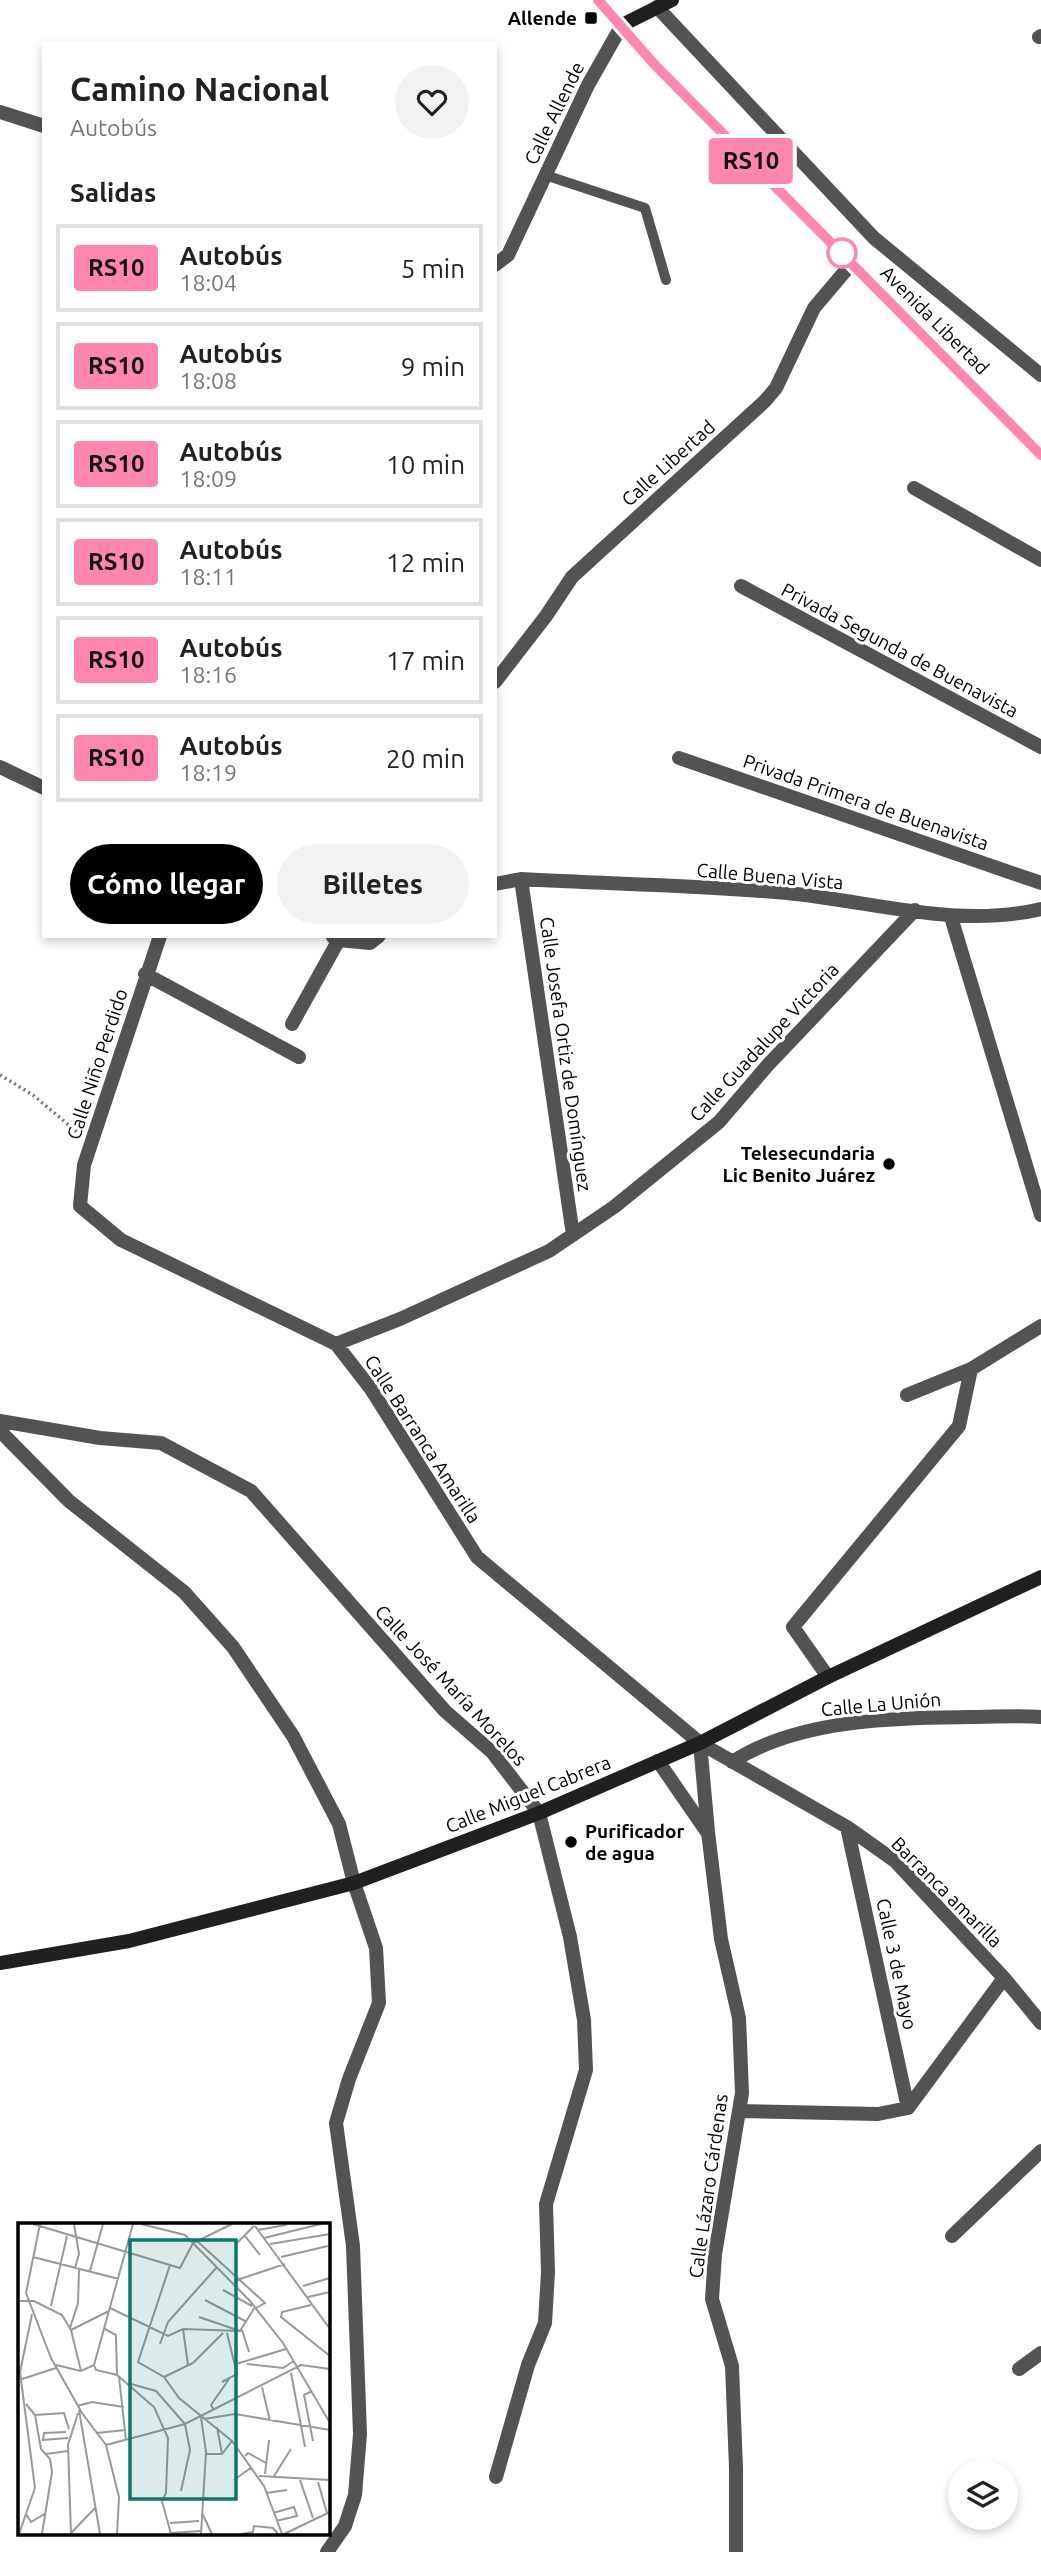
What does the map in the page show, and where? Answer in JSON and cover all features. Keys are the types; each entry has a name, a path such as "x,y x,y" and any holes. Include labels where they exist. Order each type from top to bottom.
{"street":[{"name":"Avenida Libertad","path":"598,0 654,64 1041,455"},
{"path":"622,25 672,0"},
{"path":"657,7 874,238 1041,375"},
{"name":"Calle Allende","path":"497,264 509,255 588,85 622,25"},
{"path":"0,112 42,125"},
{"name":"Calle Libertad","path":"497,679 572,577 765,401 776,388 814,308 852,263"},
{"path":"914,488 1041,560"},
{"name":"Privada Segunda de Buenavista","path":"741,586 1041,747"},
{"name":"Privada Primera de Buenavista","path":"679,758 1041,883"},
{"path":"0,767 42,787"},
{"name":"Calle Buena Vista","path":"497,884 521,879 787,893 951,917 990,916 1041,909"},
{"name":"Calle Josefa Ortiz de Domínguez","path":"521,879 573,1235"},
{"name":"Calle Guadalupe Victoria","path":"336,1344 400,1319 549,1251 614,1207 719,1122 767,1066 915,910"},
{"path":"951,917 1041,1215"},
{"name":"Calle Niño Perdido","path":"80,1206 84,1166 158,938"},
{"path":"292,1024 336,938"},
{"path":"342,938 370,943 376,938"},
{"path":"145,974 299,1057"},
{"name":"Calle Barranca Amarilla","path":"80,1206 121,1240 336,1344 371,1389 477,1557 700,1743"},
{"path":"907,1395 971,1369 1041,1326"},
{"path":"828,1677 793,1627 959,1426 971,1369"},
{"name":"Calle José María Morelos","path":"0,1421 100,1438 160,1443 251,1491 445,1711 492,1752 539,1813 570,1937 584,2020 586,2070 547,2204 548,2272 545,2323 528,2365 496,2477"},
{"path":"0,1431 69,1501 184,1592 233,1647 293,1736 339,1824 354,1883 376,1948 379,2003 349,2079 336,2123 353,2246 360,2434 355,2495 345,2526 327,2552"},
{"name":"Calle Miguel Cabrera","path":"0,1963 129,1941 354,1883 539,1813 658,1762 828,1677 1041,1577"},
{"name":"Calle La Unión","path":"732,1762 752,1749 817,1728 919,1718 1041,1717"},
{"name":"Barranca amarilla","path":"700,1743 847,1827 895,1861 1004,1978 1041,2023"},
{"name":"Calle Lázaro Cárdenas","path":"700,1743 721,1939 739,2018 742,2093 715,2254 712,2299 732,2366 736,2552"},
{"path":"658,1762 708,1832"},
{"name":"Calle 3 de Mayo","path":"847,1827 908,2108"},
{"path":"739,2111 878,2114 908,2108 1004,1978"},
{"path":"952,2236 1041,2151"},
{"path":"1019,2369 1041,2353"}],"lane":[{"path":"545,174 645,208 666,280"}],"path":[{"path":"0,1075 33,1095 92,1144"}],"bus line":[{"name":"RS10","path":"598,0 654,64 1041,455"}],"place":[{"name":"Allende","path":"591,18"},
{"name":"Telesecundaria Lic Benito Juárez","path":"889,1164"},
{"name":"Purificador de agua","path":"571,1842"}]}
